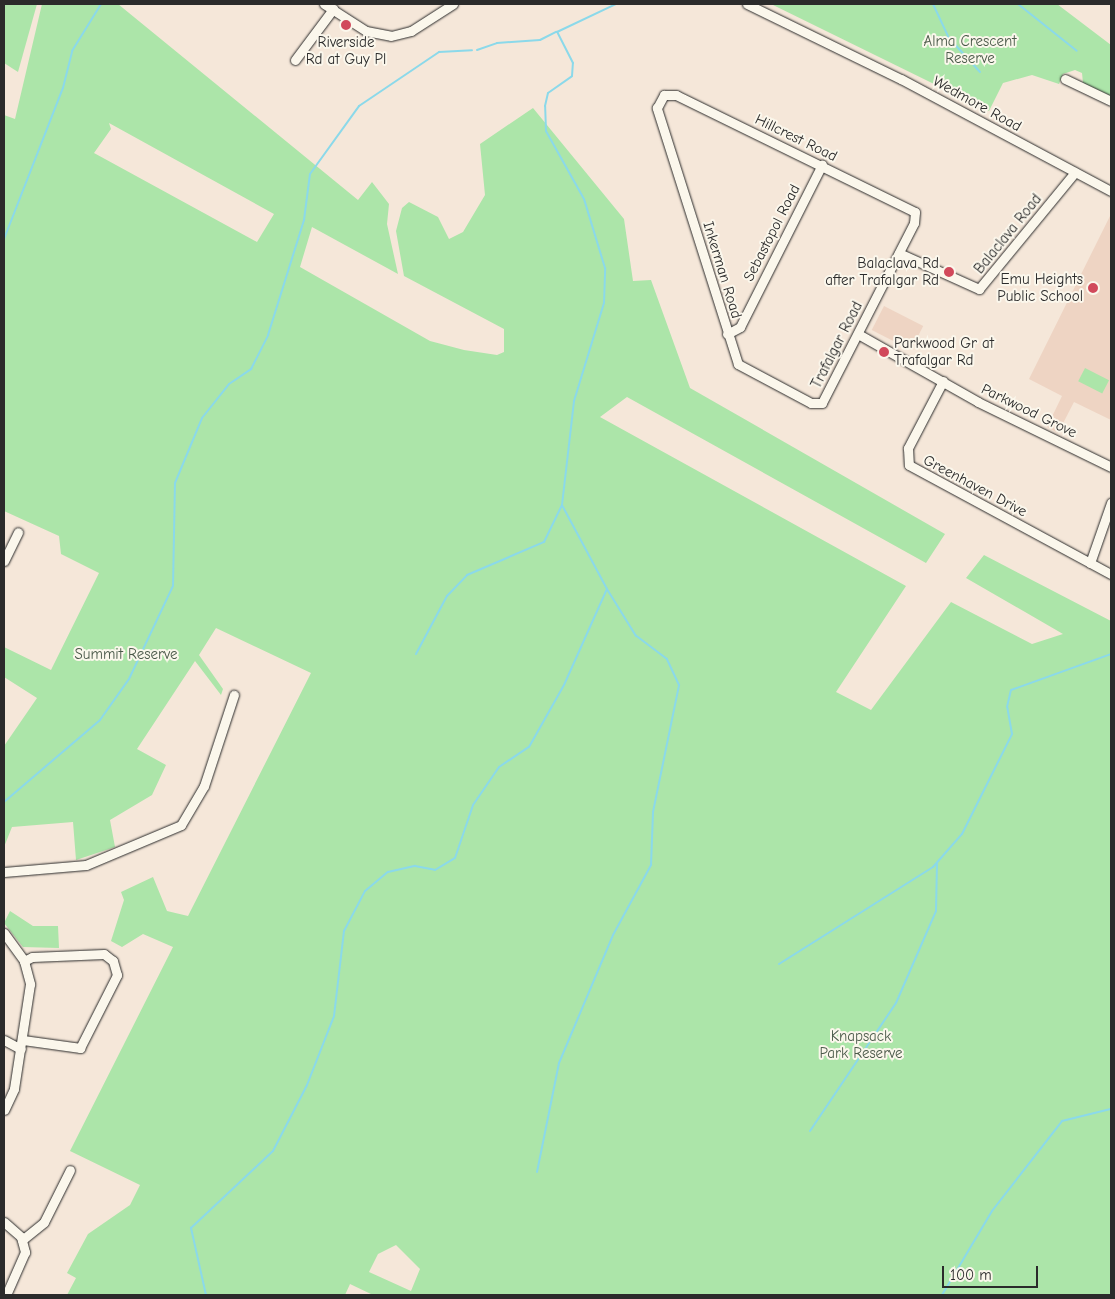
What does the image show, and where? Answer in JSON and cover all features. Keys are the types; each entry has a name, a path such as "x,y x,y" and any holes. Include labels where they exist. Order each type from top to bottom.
{"street":[{"path":"324,4 366,31 397,36 453,4"},
{"name":"Wedmore Road","path":"747,4 901,79 1111,191"},
{"path":"295,60 333,10"},
{"path":"1065,79 1111,101"},
{"name":"Hillcrest Road","path":"661,97 676,95 910,209 916,216"},
{"name":"Inkerman Road","path":"661,97 657,108 727,334 741,368 820,404"},
{"name":"Sebastopol Road","path":"727,334 740,327 822,165"},
{"name":"Balaclava Road","path":"899,252 979,289 1075,172"},
{"name":"Trafalgar Road","path":"820,404 858,334 916,216"},
{"name":"Parkwood Grove","path":"858,334 943,381 1111,467"},
{"name":"Greenhaven Drive","path":"943,381 908,448 909,465 1111,574"},
{"path":"1090,563 1111,503"},
{"path":"4,561 18,532"},
{"path":"4,872 86,865 181,825 204,786 234,695"},
{"path":"4,933 24,961 30,984 13,1094 4,1110"},
{"path":"4,1040 22,1044 80,1048 117,973 112,960 104,954 32,957 24,961"},
{"path":"22,1240 44,1222 70,1170"},
{"path":"4,1222 22,1240 23,1260 6,1295"}],"shaded area":[{"name":"Emu Heights Public School","path":"1111,214 1111,420 1074,402 1058,433 1047,427 1062,396 1029,379"},
{"path":"884,306 923,326 911,350 872,330"}],"green space":[{"path":"4,4 37,4 18,72 4,63"},
{"path":"42,4 118,4 358,200 372,182 389,204 387,224 398,274 312,227 300,267 430,341 464,350 497,355 504,352 504,329 404,276 396,231 402,208 409,202 438,217 449,239 463,232 485,195 480,144 533,108 624,219 633,281 651,280 690,388 945,534 926,563 627,397 600,417 906,586 836,692 871,710 951,602 1032,644 1063,634 966,578 984,555 1111,621 1111,1295 373,1295 350,1284 345,1295 67,1295 76,1278 67,1273 88,1234 130,1205 140,1185 70,1151 173,947 143,934 122,947 111,941 124,900 121,892 153,877 167,911 188,916 311,673 216,628 199,655 223,689 221,695 195,661 137,749 166,765 152,795 110,820 115,847 76,860 73,822 12,827 4,847 4,746 37,698 4,677 4,647 51,670 99,573 61,554 59,536 4,511 4,115 15,119","holes":["109,123 274,214 257,242 94,153 111,129","396,1245 420,1269 411,1291 369,1272 378,1254"]},
{"name":"Alma Crescent Reserve","path":"771,4 1057,4 1111,45 1111,96 1083,83 1082,73 1075,70 1063,74 1059,84 1032,75 1003,83 989,111"},
{"path":"1085,368 1109,380 1102,394 1078,381"},
{"path":"10,911 33,926 58,926 59,948 23,947 4,923"}],"waterway":[{"path":"4,239 63,88 72,51 101,4"},
{"path":"206,1295 191,1228 273,1151 307,1085 334,1016 344,931 365,891 388,872 415,866 435,870 455,858 473,805 499,767 529,747 564,685 607,589 562,505 574,401 604,303 605,268 584,199 546,131 545,106 548,93 572,76 573,63 557,32 616,4"},
{"path":"933,4 949,38 980,72"},
{"path":"1018,4 1077,51"},
{"path":"477,50 497,43 540,40 556,32"},
{"path":"4,802 100,720 129,679 173,586 175,483 202,418 229,384 251,369 268,335 304,220 310,174 359,106 439,52 472,50"},
{"path":"416,654 447,596 467,575 544,542 562,505"},
{"path":"537,1172 559,1063 613,935 651,865 653,812 679,685 667,659 636,636 607,589"},
{"path":"779,964 933,867 962,834 1012,734 1007,707 1011,690 1111,654"},
{"path":"810,1131 896,1003 936,911 937,863"},
{"path":"942,1295 992,1211 1062,1121 1111,1109"}],"place":[{"name":"Riverside Rd at Guy Pl","path":"346,25"},
{"name":"Balaclava Rd after Trafalgar Rd","path":"949,272"},
{"name":"Emu Heights Public School","path":"1093,288"},
{"name":"Parkwood Gr at Trafalgar Rd","path":"884,352"}],"park label":[{"name":"Summit Reserve","path":"126,655"},
{"name":"Knapsack Park Reserve","path":"861,1044"}]}
